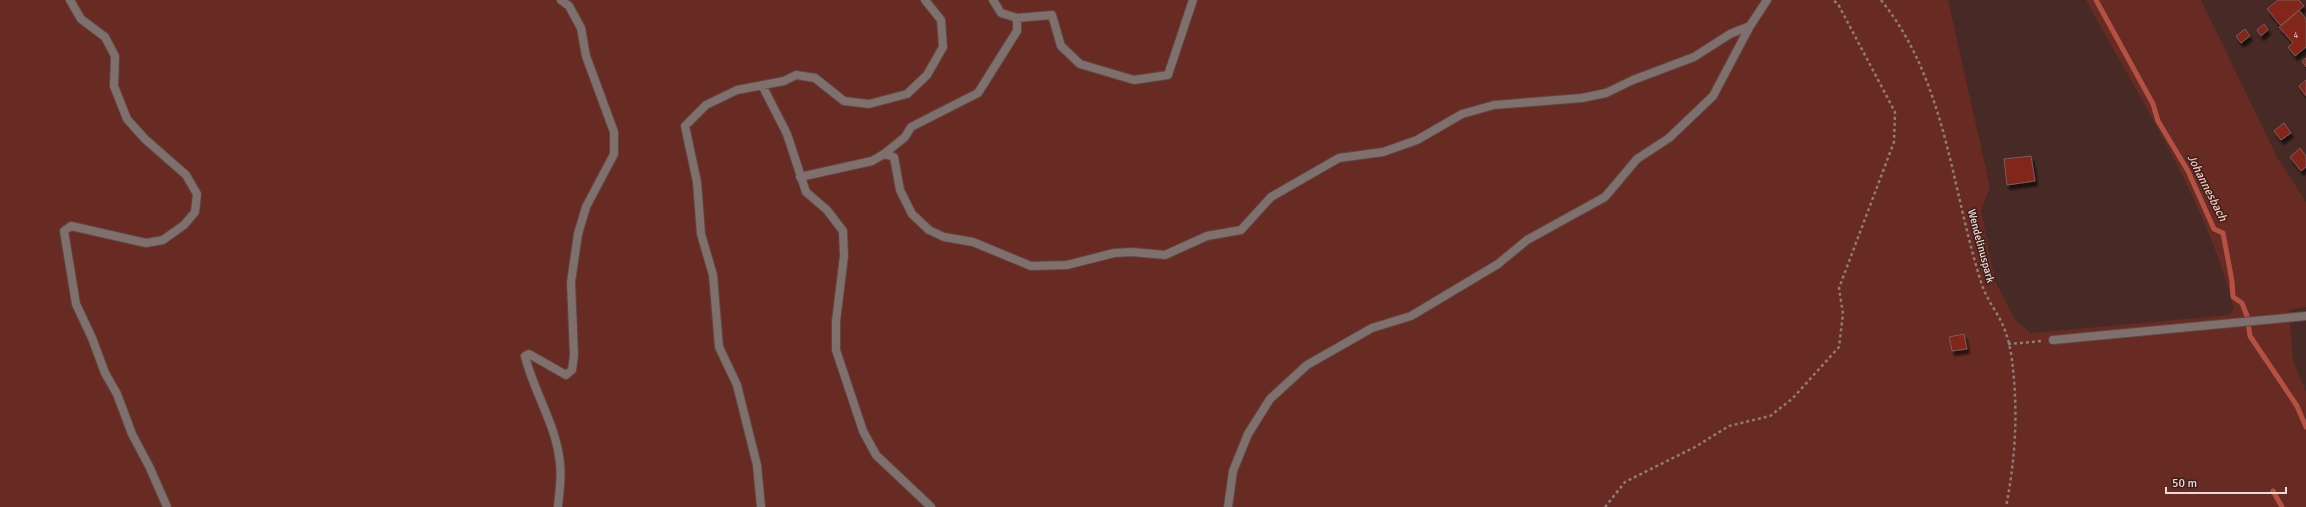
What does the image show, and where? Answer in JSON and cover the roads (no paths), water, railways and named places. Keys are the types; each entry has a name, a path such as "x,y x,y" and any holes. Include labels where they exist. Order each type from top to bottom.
{"lane":[{"path":"70,0 81,19 105,37 115,56 114,86 127,119 145,139 186,175 197,194 195,212 184,225 163,240 146,243 71,226 64,231 76,304 92,338 105,373 117,394 132,434 150,468 167,507"},
{"path":"558,507 560,464 556,441 530,376 525,356 529,354 566,375 572,370 574,355 571,282 578,234 586,208 614,154 614,132 586,56 581,28 569,6 561,0"},
{"path":"761,507 757,465 736,385 719,347 713,275 701,234 697,182 685,126 706,104 737,90 784,81 796,75 815,78 844,101 869,104 907,94 927,75 944,46 941,20 925,0"},
{"path":"993,0 1001,13 1017,18 1052,15 1061,46 1080,64 1134,80 1168,75 1193,0"},
{"path":"1228,507 1236,464 1248,434 1270,398 1307,365 1372,328 1411,316 1498,264 1527,240 1605,197 1637,158 1669,138 1713,96 1750,26 1767,0"},
{"path":"800,177 872,161 884,154 905,137 911,127 978,93 1017,31 1017,18"},
{"path":"884,154 894,157 900,190 912,214 929,230 944,237 973,242 1031,266 1067,265 1114,253 1132,252 1165,255 1207,236 1241,230 1271,197 1338,158 1383,152 1417,140 1462,114 1494,104 1582,98 1606,93 1633,80 1694,57 1730,34 1750,26"},
{"path":"762,85 787,134 806,192 827,210 843,231 844,256 836,321 836,350 863,431 876,455 931,507"},
{"path":"2053,340 2240,324 2306,316"}],"waterway":[{"name":"Johannesbach","path":"2096,0 2153,104 2158,121 2188,171 2214,229 2223,233 2232,281 2233,297 2242,303 2247,316 2250,336 2297,406 2306,427"},
{"path":"2273,491 2282,507"}]}
